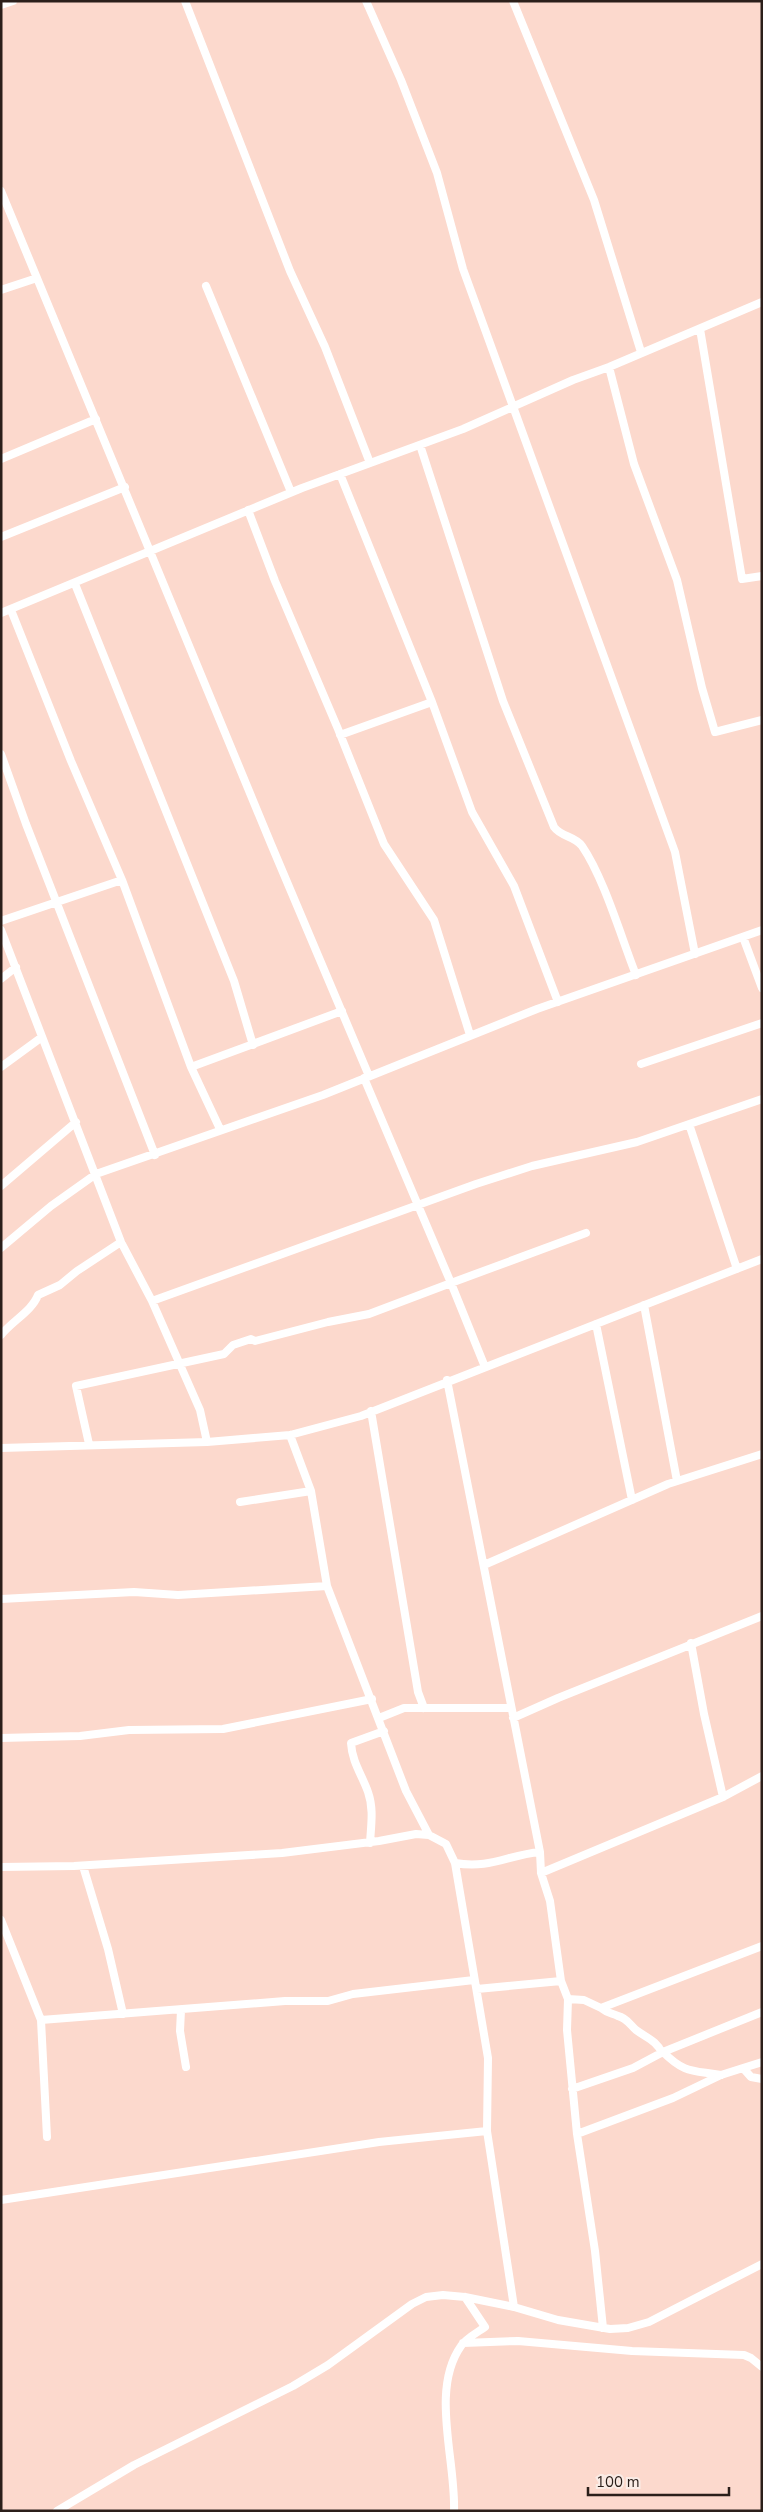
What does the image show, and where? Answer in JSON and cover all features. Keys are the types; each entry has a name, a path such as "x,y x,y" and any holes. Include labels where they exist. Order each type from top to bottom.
{"street":[{"path":"1,5 13,1"},
{"path":"185,1 290,271 325,347 370,463"},
{"path":"366,1 402,80 437,173 463,269 675,852 695,954"},
{"path":"512,1 594,200 642,352"},
{"path":"1,190 152,552 223,730 342,1011 485,1367"},
{"path":"1,290 37,278"},
{"path":"206,286 292,492"},
{"path":"1,614 292,492 420,445 573,380 610,368 642,352 762,302"},
{"path":"700,329 742,580 762,576"},
{"path":"610,368 634,464 677,580 702,688 716,732 762,720"},
{"path":"1,459 96,419"},
{"path":"420,445 503,700 554,827 561,835 582,846 601,885 636,975"},
{"path":"340,474 432,702 472,812 514,886 558,1002"},
{"path":"1,537 125,487"},
{"path":"248,510 274,581 384,844 434,920 470,1036"},
{"path":"75,584 234,981 253,1045"},
{"path":"11,610 71,761 122,880 191,1066 220,1129"},
{"path":"340,735 432,702"},
{"path":"1,754 26,824 58,901 155,1155"},
{"path":"1,921 122,880"},
{"path":"1,930 122,1242 152,1301 200,1410 207,1442"},
{"path":"1,1248 51,1206 96,1174 155,1155 220,1129 323,1095 558,1002 762,930"},
{"path":"743,937 762,988"},
{"path":"1,979 16,967"},
{"path":"191,1066 342,1011"},
{"path":"641,1064 762,1023"},
{"path":"1,1067 42,1037"},
{"path":"152,1301 418,1204 532,1166 637,1142 762,1099"},
{"path":"1,1186 76,1122"},
{"path":"689,1124 737,1269"},
{"path":"89,1444 76,1386 224,1354 233,1346 251,1340 255,1341 328,1322 369,1314 586,1233"},
{"path":"1,1335 11,1323 35,1303 38,1295 60,1285 77,1271 122,1242"},
{"path":"1,1448 207,1442 290,1435 361,1416 447,1380 762,1259"},
{"path":"644,1305 677,1480"},
{"path":"596,1324 632,1500"},
{"path":"447,1380 540,1852 541,1873 550,1901 561,1981 568,2000 567,2030 572,2089 595,2251 603,2328"},
{"path":"371,1411 418,1692 424,1708"},
{"path":"290,1435 311,1491 327,1586 406,1791 429,1834"},
{"path":"484,1565 677,1480 762,1454"},
{"path":"240,1502 311,1491"},
{"path":"1,1599 134,1592 178,1595 327,1586"},
{"path":"513,1718 691,1643 762,1616"},
{"path":"691,1643 704,1714 723,1797"},
{"path":"1,1738 80,1736 129,1730 223,1729 372,1699"},
{"path":"379,1718 404,1708 511,1708"},
{"path":"370,1843 373,1811 368,1792 352,1757 351,1743 384,1731"},
{"path":"541,1873 723,1797 762,1776"},
{"path":"1,1867 83,1866 282,1853 370,1843 416,1834 429,1834 446,1844 456,1863 488,2058 487,2131 514,2307"},
{"path":"456,1863 482,1866 516,1855 540,1852"},
{"path":"83,1866 108,1949 123,2014"},
{"path":"1,1920 41,2020 47,2137"},
{"path":"601,2008 762,1946"},
{"path":"41,2020 285,2001 328,2000 353,1994 474,1980"},
{"path":"477,1989 561,1981"},
{"path":"568,2000 584,2000 601,2008 608,2014 618,2015 629,2021 635,2029 658,2045 663,2053 679,2067 688,2071 721,2075"},
{"path":"180,2010 180,2031 186,2068"},
{"path":"572,2089 633,2068 663,2053 762,2012"},
{"path":"577,2134 673,2098 721,2075 762,2062"},
{"path":"743,2068 751,2077 762,2079"},
{"path":"1,2200 379,2142 487,2131"},
{"path":"57,2511 134,2465 293,2386 328,2365 412,2304 426,2297 443,2295 465,2297 514,2307 558,2320 603,2328 628,2328 649,2322 762,2264"},
{"path":"454,2511 453,2468 446,2408 447,2379 463,2343 485,2327 465,2297"},
{"path":"463,2343 518,2341 632,2351 744,2355 762,2367"}]}
